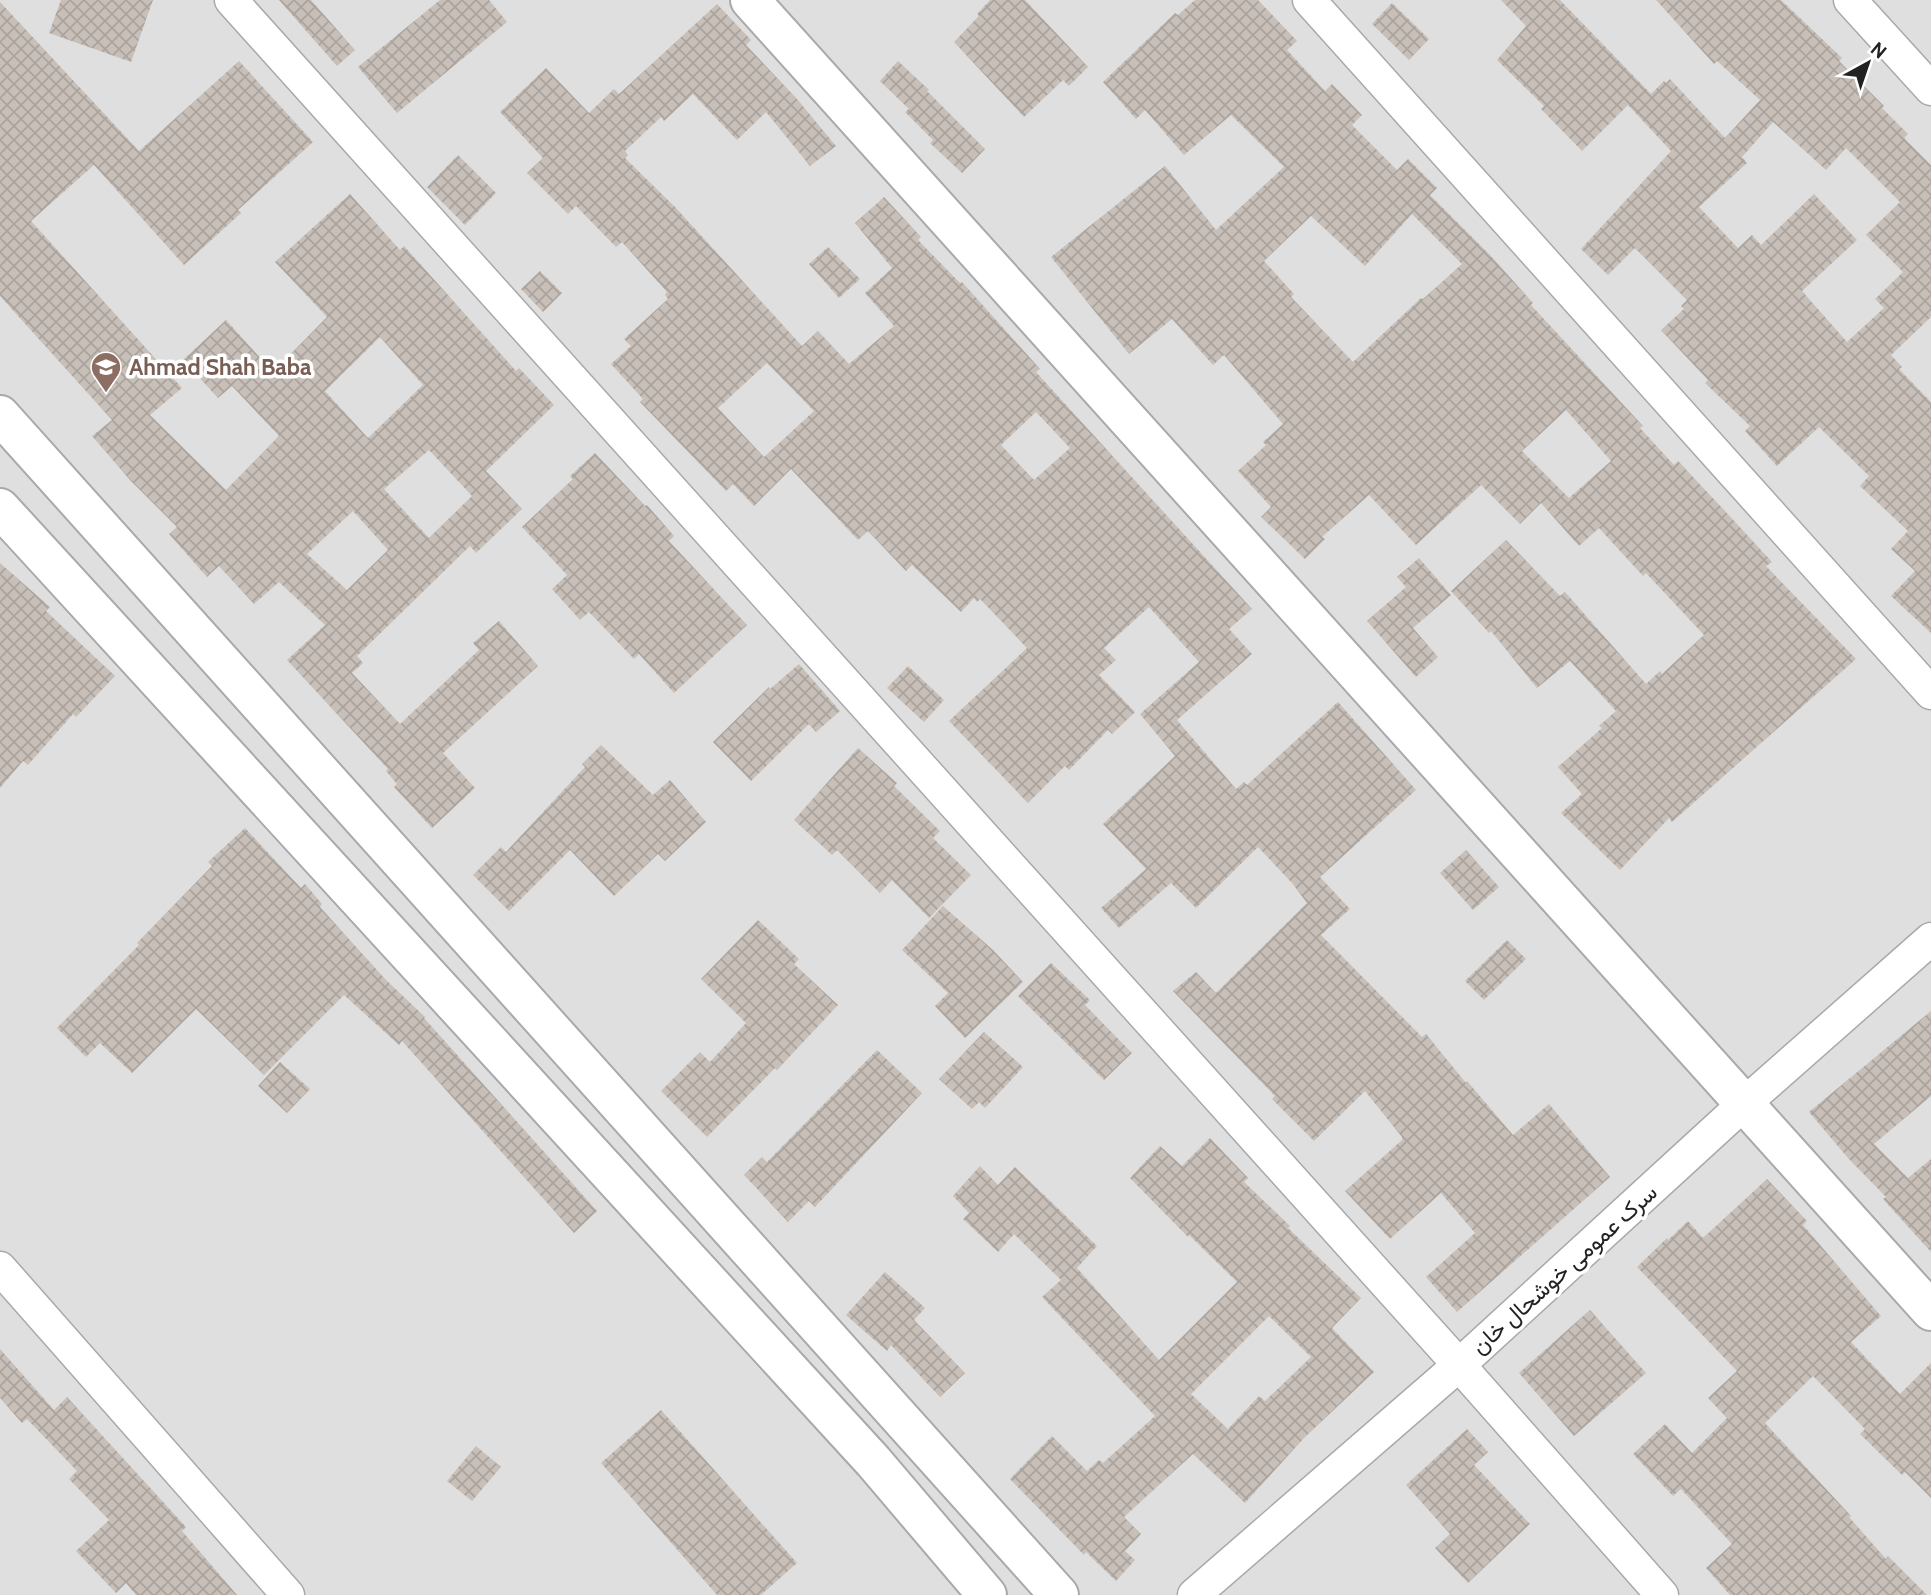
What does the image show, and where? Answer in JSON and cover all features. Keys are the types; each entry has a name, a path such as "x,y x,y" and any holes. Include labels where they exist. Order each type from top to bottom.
{"street":[{"path":"231,0 1459,1365 1662,1595"},
{"path":"750,0 1931,1311"},
{"path":"1309,0 1931,693"},
{"path":"1850,0 1931,89"},
{"path":"0,415 1059,1595"},
{"path":"0,508 873,1461 987,1595"},
{"name":"سرک عمومی خوشحال خان","path":"1194,1595 1459,1365 1745,1103 1931,939"},
{"path":"0,1268 288,1595"},
{"path":"873,1461 911,1428"}],"shaded area":[{"path":"0,0 1931,0 1931,1595 0,1595"}],"building":[{"path":"61,0 153,0 131,62 49,33"},
{"path":"279,0 311,0 355,50 337,66"},
{"path":"440,0 489,0 507,22 397,113 358,67"},
{"path":"990,0 1025,0 1088,67 1069,86 1063,80 1024,117 954,42"},
{"path":"1195,0 1258,0 1297,41 1287,50 1325,91 1332,84 1362,115 1352,125 1397,170 1408,159 1437,188 1430,195 1490,255 1533,303 1531,305 1643,426 1640,428 1674,465 1678,461 1772,562 1766,566 1856,659 1672,822 1669,818 1620,870 1561,813 1582,794 1558,767 1602,728 1599,726 1616,711 1570,661 1537,688 1491,631 1489,633 1451,591 1506,540 1560,596 1565,592 1646,684 1660,671 1662,674 1704,635 1646,573 1643,576 1599,528 1579,546 1541,503 1520,524 1481,485 1416,545 1369,495 1322,537 1325,539 1305,559 1261,517 1271,507 1238,471 1266,445 1263,442 1283,424 1224,355 1213,365 1172,319 1129,354 1051,257 1165,166 1216,230 1284,167 1231,115 1184,155 1145,110 1136,119 1103,82 1175,13 1178,15","holes":["1412,214 1462,264 1421,298 1353,362 1291,297 1294,294 1264,261 1311,216 1365,266","1566,410 1611,461 1569,498 1522,451"]},
{"path":"1501,0 1560,0 1651,94 1664,81 1666,83 1670,79 1725,138 1760,100 1717,61 1714,64 1656,0 1781,0 1842,58 1839,61 1884,106 1882,108 1908,134 1904,138 1931,165 1931,317 1891,355 1902,367 1899,369 1931,402 1931,633 1891,596 1915,571 1891,549 1908,531 1860,486 1869,476 1819,427 1777,466 1745,431 1750,426 1705,383 1708,380 1661,330 1684,309 1681,306 1687,300 1635,248 1608,275 1581,249 1671,151 1628,105 1582,151 1541,109 1544,106 1497,60 1526,26","holes":["1773,122 1826,170 1846,148 1900,202 1866,235 1903,272 1875,299 1884,308 1847,342 1802,291 1857,240 1814,194 1761,245 1752,235 1738,248 1699,207 1747,163 1742,157"]},
{"path":"0,2 139,151 239,61 313,142 238,210 241,213 184,265 94,165 31,221 182,388 150,415 226,490 279,436 232,386 218,398 183,360 226,320 273,372 327,317 275,262 350,194 400,250 404,246 516,371 519,368 554,405 486,471 522,509 476,553 470,546 357,656 363,663 352,673 400,724 479,650 473,643 499,621 538,666 443,753 475,788 432,828 394,787 397,784 386,771 388,769 287,660 325,625 279,582 254,604 219,566 207,577 169,534 177,527 130,480 92,436 112,420 0,296","holes":["380,337 423,385 368,438 325,391","429,450 472,496 429,538 384,489","353,511 388,550 347,590 307,554"]},
{"path":"1392,3 1429,39 1409,60 1372,24"},
{"path":"717,4 751,40 746,45 797,99 836,146 810,166 766,112 737,140 693,94 664,121 661,117 625,151 628,155 625,158 675,207 802,346 818,331 849,364 894,326 865,293 892,268 855,223 884,197 921,237 918,240 960,283 962,282 1040,369 1036,372 1252,609 1229,629 1252,654 1177,720 1236,789 1244,782 1247,785 1338,702 1416,790 1320,877 1350,909 1321,935 1422,1037 1426,1034 1513,1135 1549,1104 1610,1177 1457,1312 1426,1277 1475,1233 1441,1193 1390,1239 1345,1191 1402,1140 1365,1091 1314,1141 1272,1099 1275,1096 1173,991 1196,972 1216,993 1307,903 1292,883 1258,847 1196,908 1171,883 1119,928 1101,908 1146,869 1103,824 1175,756 1140,714 1199,662 1149,607 1104,648 1116,660 1099,675 1135,712 1112,734 1108,730 1069,770 1065,766 1028,803 949,721 1027,648 980,599 977,602 974,598 961,612 912,565 906,571 868,531 858,540 791,469 754,506 733,484 726,491 640,402 643,399 611,364 631,346 624,339 668,299 665,295 667,292 622,242 616,247 576,206 568,214 527,173 543,158 500,112 546,68 589,113 614,89 619,94","holes":["767,363 814,411 764,457 718,408","1036,412 1070,448 1034,480 1001,445"]},
{"path":"898,61 985,149 962,173 930,143 933,140 905,112 909,109 880,81"},
{"path":"458,155 496,193 465,225 427,187"},
{"path":"828,247 860,279 839,298 809,264"},
{"path":"540,271 562,293 543,312 521,289"},
{"path":"595,453 645,506 647,505 674,536 669,541 747,625 674,693 639,654 634,659 589,612 580,620 552,589 567,575 522,527 573,479 570,476"},
{"path":"1419,558 1451,595 1413,628 1438,657 1416,677 1367,621 1406,587 1397,577"},
{"path":"0,563 50,607 46,611 115,676 76,717 73,714 28,765 23,761 0,788"},
{"path":"799,664 840,711 816,732 809,724 751,781 713,742 769,687 770,689"},
{"path":"908,666 944,700 924,722 887,688"},
{"path":"601,745 653,795 670,780 706,822 665,861 658,854 614,896 570,850 509,911 473,875 501,847 506,852 585,767 582,764"},
{"path":"858,748 897,783 894,786 940,831 933,838 971,875 929,918 892,880 880,893 837,850 832,855 794,820"},
{"path":"245,828 301,888 305,884 322,904 320,907 386,980 425,1017 597,1211 574,1233 402,1041 399,1045 344,995 264,1075 196,1009 132,1073 100,1043 86,1057 57,1028 212,866 208,862"},
{"path":"1466,850 1499,887 1473,910 1440,873"},
{"path":"943,906 993,950 1023,982 965,1038 935,1006 948,993 902,950"},
{"path":"758,920 799,959 794,964 838,1005 777,1070 775,1068 707,1137 661,1091 700,1052 710,1062 746,1023 701,979"},
{"path":"1507,940 1526,959 1484,1000 1465,981"},
{"path":"1051,963 1090,1000 1085,1005 1132,1053 1104,1080 1018,996"},
{"path":"1931,1011 1931,1096 1874,1144 1908,1178 1931,1159 1931,1252 1883,1199 1886,1197 1809,1112"},
{"path":"984,1032 1023,1067 985,1108 979,1102 972,1109 939,1079"},
{"path":"877,1050 922,1093 815,1207 809,1201 788,1222 744,1175 762,1157 767,1162"},
{"path":"280,1062 310,1089 287,1113 258,1086"},
{"path":"1210,1138 1248,1178 1244,1182 1361,1298 1332,1328 1374,1372 1304,1438 1245,1503 1193,1454 1124,1517 1141,1534 1125,1551 1135,1560 1116,1581 1086,1552 1084,1555 1010,1479 1052,1436 1087,1471 1099,1460 1103,1463 1155,1416 1042,1297 1061,1280 1014,1234 998,1252 963,1219 969,1213 953,1196 980,1166 998,1185 1015,1167 1097,1246 1077,1268 1159,1360 1237,1282 1130,1178 1160,1146 1182,1166","holes":["1269,1316 1311,1357 1265,1401 1259,1396 1228,1429 1191,1394"]},
{"path":"1767,1179 1807,1221 1803,1225 1881,1316 1851,1342 1900,1394 1931,1363 1931,1498 1905,1472 1902,1475 1860,1434 1865,1429 1813,1376 1765,1423 1851,1516 1849,1517 1886,1559 1888,1556 1927,1595 1730,1595 1706,1568 1732,1544 1681,1489 1673,1496 1633,1454 1665,1424 1692,1453 1727,1418 1708,1398 1737,1371 1637,1267 1688,1221 1703,1238"},
{"path":"885,1272 925,1308 914,1320 965,1373 940,1397 891,1345 887,1351 846,1315"},
{"path":"1590,1310 1646,1373 1574,1436 1519,1373"},
{"path":"0,1349 54,1410 67,1397 186,1527 182,1531 237,1595 136,1595 126,1583 116,1593 76,1551 109,1520 69,1479 77,1471 27,1419 22,1423 0,1398"},
{"path":"661,1410 797,1563 761,1595 717,1595 601,1463"},
{"path":"1467,1429 1488,1452 1474,1465 1530,1524 1468,1583 1435,1548 1450,1534 1406,1485"},
{"path":"476,1446 501,1467 472,1501 447,1481"}],"place":[{"name":"Ahmad Shah Baba","path":"106,394"}]}
